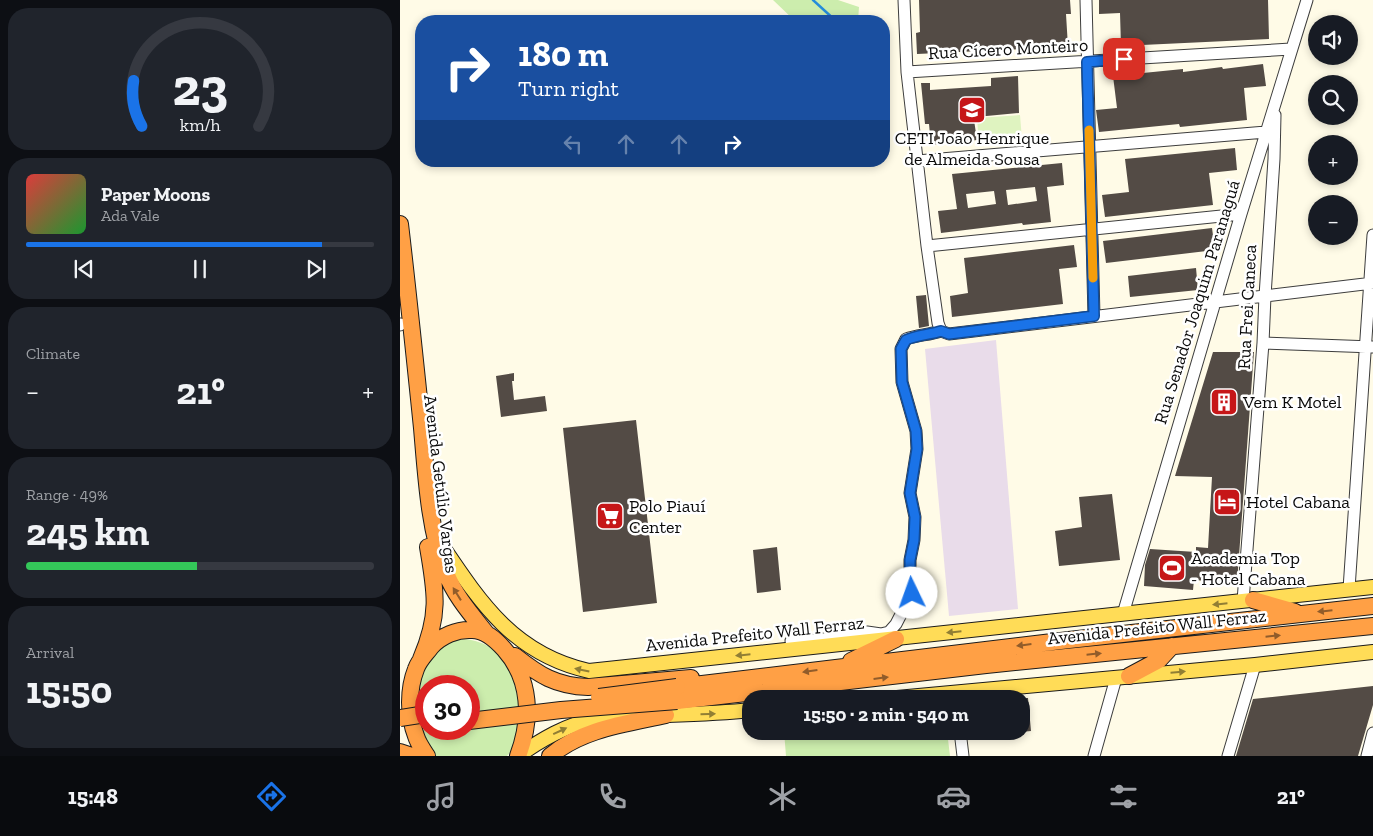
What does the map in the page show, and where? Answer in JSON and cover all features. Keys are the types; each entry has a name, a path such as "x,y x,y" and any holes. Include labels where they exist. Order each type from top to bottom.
{"highway":[{"name":"Avenida Getúlio Vargas","path":"400,224 412,316 429,494 441,560 453,588 467,610 486,633 499,643"},
{"name":"Avenida Getúlio Vargas","path":"400,320 421,497 435,589 433,628 418,664"},
{"path":"1248,601 1302,614"},
{"name":"Avenida Prefeito Wall Ferraz","path":"480,720 728,688 837,667 1373,606"},
{"name":"Avenida Prefeito Wall Ferraz","path":"728,688 760,693 986,665 1373,626"},
{"path":"400,687 435,643 463,630 486,633"},
{"path":"837,667 886,638"},
{"path":"499,643 536,673 547,679 574,686 598,686 686,677 742,691"},
{"path":"499,643 514,661 521,674 525,692 526,721 524,737 518,756"},
{"path":"1122,677 1159,660 1172,646"},
{"path":"418,664 410,700 411,720 416,737 427,756"},
{"name":"Avenida Prefeito Wall Ferraz","path":"480,709 588,698 677,694"},
{"path":"550,756 566,744 584,735 666,715"},
{"path":"400,718 415,716"},
{"path":"400,729 415,727"},
{"path":"400,752 412,756"}],"main road":[{"name":"Avenida Prefeito Wall Ferraz","path":"436,538 462,577 492,616 533,650 571,667 589,672 886,638 1373,587"},
{"path":"1008,690 1373,652"},
{"path":"518,756 554,733 594,719 632,715 714,714 742,711"}],"street":[{"path":"904,0 907,72 927,246 938,323 941,331"},
{"path":"1086,0 1094,316"},
{"name":"Rua Senador Joaquim Paranaguá","path":"1123,614 1240,214 1307,0"},
{"name":"Rua Cícero Monteiro","path":"907,72 1291,49"},
{"name":"Rua Frei Caneca","path":"1248,601 1274,159 1274,103"},
{"path":"917,160 1266,132"},
{"path":"927,246 1240,214"},
{"path":"1349,589 1370,347 1373,235"},
{"path":"791,641 819,640 855,632 867,632 886,638 896,624 912,593 914,581 910,571 910,560 914,540 915,517 910,493 917,449 916,431 902,382 901,349 906,340 913,336 931,335 941,331 949,334 1372,283"},
{"path":"1264,343 1370,347"},
{"path":"1228,756 1255,665"},
{"path":"1094,756 1122,677"},
{"path":"1366,756 1373,732"},
{"path":"961,740 963,756"}],"shaded area":[{"path":"996,340 1018,609 949,616 925,349"}],"green space":[{"path":"773,0 838,0 859,7 858,15 789,15"},
{"path":"1020,115 1022,140 979,144 977,118"},
{"path":"458,639 475,641 490,647 501,657 510,669 516,683 519,699 517,731 514,745 507,756 436,756 425,740 480,740 480,675 422,675 431,659 442,647"},
{"path":"785,740 948,740 950,756 786,756"}],"building":[{"path":"919,0 1070,0 1071,14 1066,14 1068,47 917,54 916,33 920,32"},
{"path":"1099,0 1268,0 1269,39 1121,46 1120,13 1099,14"},
{"path":"1263,64 1266,86 1244,88 1247,120 1180,127 1179,124 1099,132 1096,110 1117,108 1113,76 1183,69 1183,72 1222,67 1223,69"},
{"name":"CETI João Henrique de Almeida Sousa","path":"1018,76 1019,113 976,117 976,120 974,120 977,140 931,145 929,124 925,124 921,83 930,83 930,90 991,86 991,78"},
{"path":"1235,148 1237,170 1209,173 1213,205 1105,217 1102,195 1129,192 1125,159"},
{"path":"1062,163 1064,185 1047,187 1051,222 1023,225 1022,223 941,233 938,211 957,209 952,174","holes":["1035,187 1037,201 1008,205 1006,190","994,191 996,204 968,208 966,194"]},
{"path":"1212,228 1215,250 1106,263 1103,241"},
{"path":"1074,245 1077,267 1059,269 1063,304 952,317 950,296 968,293 964,258"},
{"path":"1196,268 1198,290 1130,297 1128,276"},
{"path":"926,295 929,326 919,328 916,296"},
{"path":"1213,352 1254,352 1237,583 1194,580 1193,590 1144,586 1145,565 1150,549 1196,552 1196,547 1208,548 1212,477 1175,476"},
{"path":"514,373 514,381 512,381 514,400 545,396 547,411 501,417 496,376"},
{"name":"Polo Piauí Center","path":"636,420 657,603 583,612 563,428"},
{"path":"1112,494 1120,560 1059,566 1055,531 1082,527 1079,497"},
{"path":"777,547 781,590 757,593 753,550"},
{"path":"1373,686 1373,705 1358,756 1236,756 1253,699"}],"waterway":[{"path":"813,0 829,15"}],"slow traffic":[{"path":"1089,130 1093,278"}],"place":[{"name":"CETI João Henrique de Almeida Sousa","path":"972,110"},
{"name":"Vem K Motel","path":"1224,402"},
{"name":"Hotel Cabana","path":"1227,502"},
{"name":"Polo Piauí Center","path":"610,516"},
{"name":"Academia Top - Hotel Cabana","path":"1172,568"}],"route":[{"path":"912,593 914,581 910,571 910,560 914,540 915,517 910,493 917,449 916,431 902,382 901,349 906,340 913,336 931,335 941,331 949,334 1094,316 1087,62 1124,59"}]}
